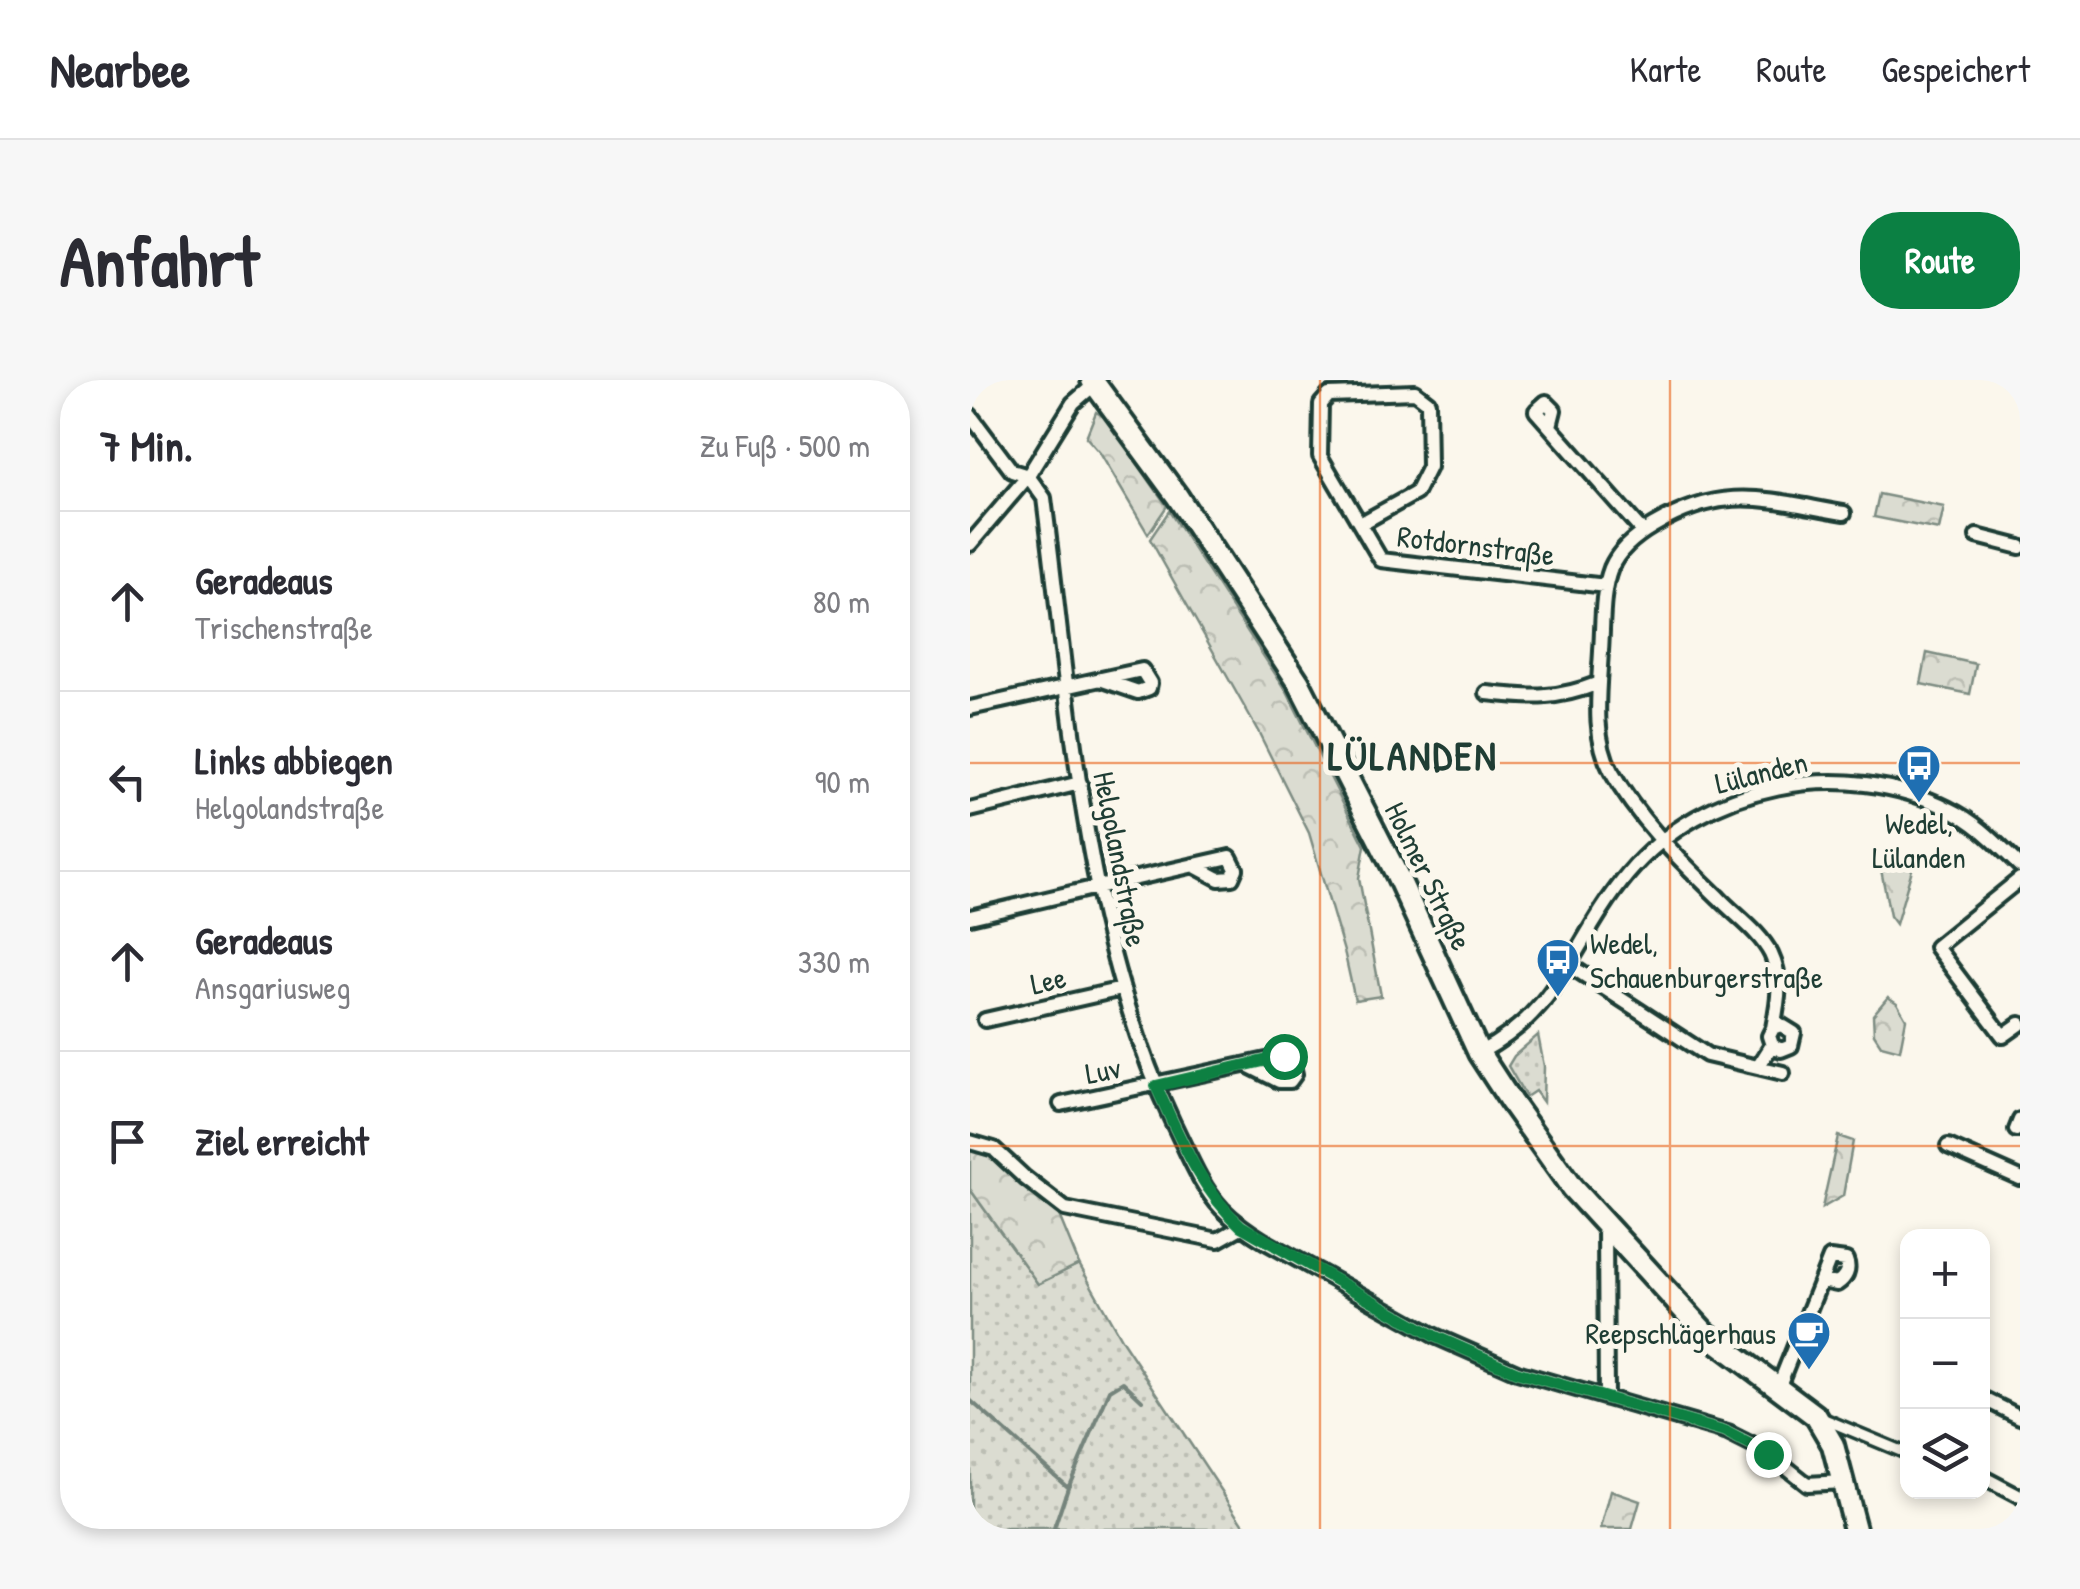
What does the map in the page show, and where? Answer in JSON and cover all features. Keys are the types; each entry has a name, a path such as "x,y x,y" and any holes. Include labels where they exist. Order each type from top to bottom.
{"main road":[{"name":"Holmer Straße","path":"1093,382 1177,496 1299,683 1397,875 1480,1053 1581,1197 1704,1332 1816,1416"},
{"path":"1816,1416 1833,1445 1855,1529"}],"street":[{"path":"970,544 1028,476 1073,404 1093,382"},
{"name":"Rotdornstraße","path":"1360,524 1416,493 1429,467 1428,402 1415,392 1328,395 1321,404 1320,456 1381,560 1606,586"},
{"path":"970,414 1012,471 1028,476"},
{"path":"1550,426 1643,532"},
{"name":"Helgolandstraße","path":"1028,476 1044,498 1080,783 1097,887 1122,989 1156,1086 1191,1160 1219,1206 1241,1226 1434,1336 1516,1372 1728,1433 1768,1454 1807,1484 1843,1482"},
{"path":"1774,1028 1790,1027 1794,1040 1791,1046 1781,1050 1769,1036 1774,1028 1780,987 1763,941 1662,842 1636,810 1603,752 1599,683 1606,586 1612,564 1643,532 1668,516 1718,498 1756,499 1844,513"},
{"path":"1977,536 2020,547"},
{"path":"970,708 1103,680"},
{"path":"1487,693 1543,699 1568,695 1599,683"},
{"name":"Lülanden","path":"1480,1053 1502,1041 1537,1012 1630,872 1696,817 1740,797 1787,785 1834,780 1886,786 1950,809 1985,832 2020,866"},
{"path":"970,810 1080,783"},
{"path":"970,917 1193,865"},
{"path":"2020,879 1936,947 2003,1036 2020,1024"},
{"path":"1569,965 1707,1055 1783,1073"},
{"name":"Lee","path":"985,1020 1122,989"},
{"path":"1758,1067 1772,1044"},
{"name":"Luv","path":"1061,1104 1246,1065"},
{"path":"972,1142 994,1149 1065,1209 1218,1240 1241,1226"},
{"path":"1948,1146 2020,1178"},
{"path":"1606,1222 1606,1398"},
{"path":"1778,1388 1822,1281"},
{"path":"1990,1402 2020,1417"},
{"path":"1816,1416 1900,1451"},
{"path":"1990,1481 2020,1497"}],"green space":[{"path":"1096,412 1106,418 1167,506 1148,534 1100,453 1086,437"},
{"path":"1879,494 1944,507 1939,530 1874,517"},
{"path":"1169,511 1287,692 1365,846 1359,878 1381,996 1355,1000 1309,833 1259,733 1150,539"},
{"path":"1927,653 1976,664 1970,694 1921,684"},
{"path":"1878,854 1913,866 1896,924 1890,916"},
{"path":"1888,997 1897,1003 1906,1019 1900,1050 1881,1045 1874,1034 1873,1015"},
{"path":"1538,1035 1544,1066 1543,1102 1535,1091 1526,1097 1508,1066"},
{"path":"1838,1136 1853,1141 1843,1196 1822,1208"},
{"path":"970,1150 990,1153 1056,1208 1079,1264 1038,1284 970,1189"},
{"path":"970,1189 1038,1284 1079,1264 1123,1342 1247,1529 970,1529"},
{"path":"1611,1491 1640,1501 1632,1529 1601,1529"}],"waterway":[{"path":"1069,1485 1110,1390 1123,1382 1142,1400"},
{"path":"970,1400 1068,1487 1054,1529"}],"place":[{"name":"Wedel, Lülanden","path":"1919,804"},
{"name":"Wedel, Schauenburgerstraße","path":"1558,998"},
{"name":"Reepschlägerhaus","path":"1809,1371"}],"district":[{"name":"LÜLANDEN","path":"1413,755"}],"route":[{"path":"1284,1056 1156,1086 1191,1160 1219,1206 1241,1226 1434,1336 1516,1372 1728,1433 1768,1454"}]}
